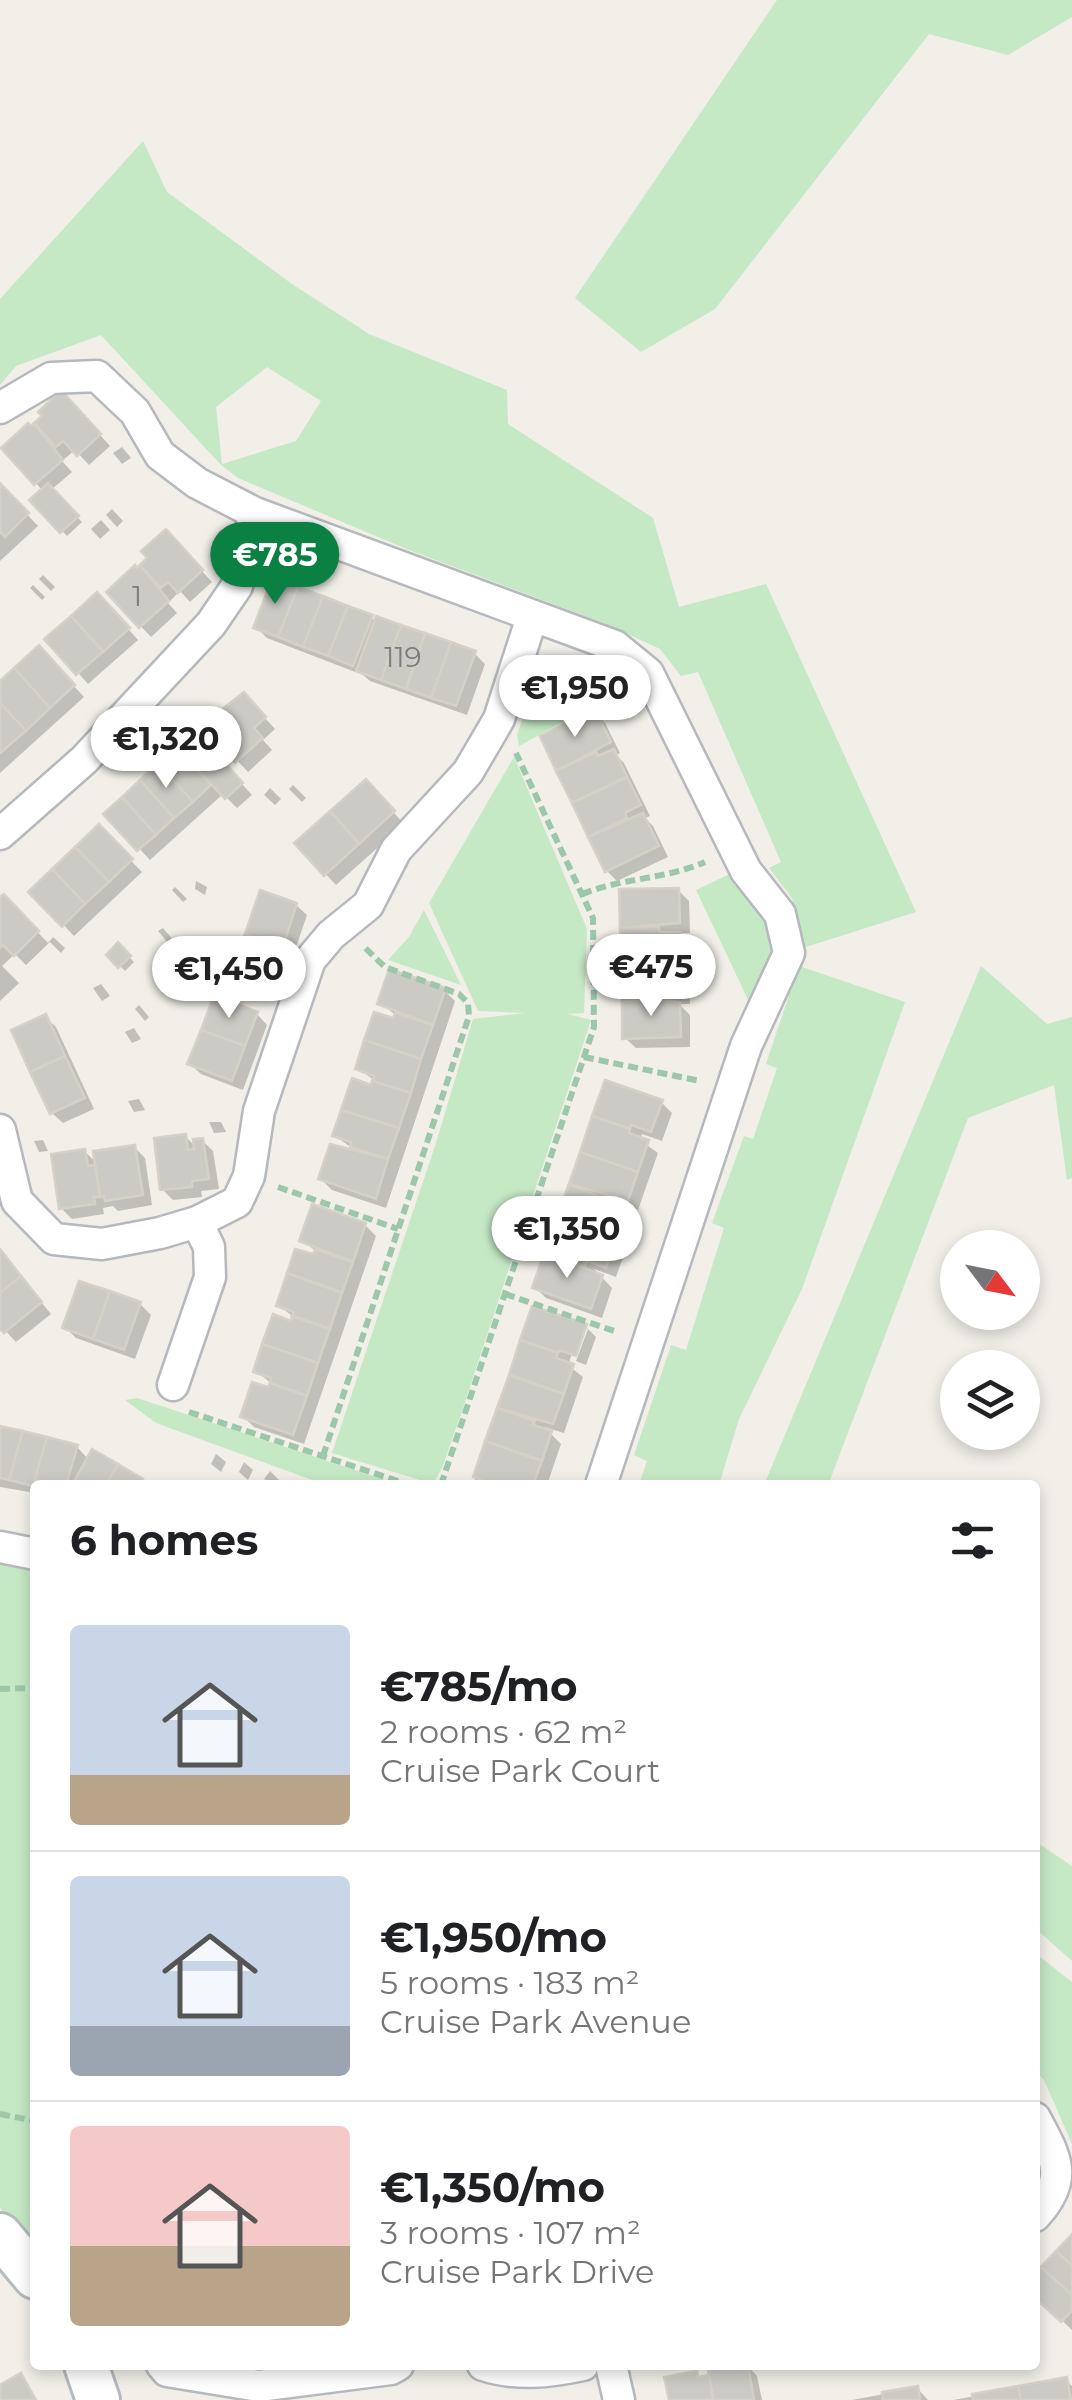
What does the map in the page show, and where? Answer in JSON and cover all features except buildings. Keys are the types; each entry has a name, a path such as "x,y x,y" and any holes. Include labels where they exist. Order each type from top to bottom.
{"street":[{"path":"0,408 51,378 96,376 135,412 160,455 196,483 254,513 614,646 648,674 746,870 780,914 789,953 746,1046 603,1480"},
{"path":"0,834 84,760 211,624 237,586 254,513"},
{"path":"0,1130 17,1201 54,1240 102,1244 197,1222 237,1202 248,1177 259,1111 310,960 368,905 396,850 468,772 499,720 532,617"},
{"path":"173,1386 210,1276 210,1248 197,1222"},
{"path":"0,1547 30,1553"},
{"path":"1040,2130 1064,2195 1040,2212"},
{"path":"0,2235 30,2270"},
{"path":"88,2370 98,2400"},
{"path":"166,2370 259,2386 320,2388 388,2370"},
{"path":"496,2370 557,2370"},
{"path":"612,2370 619,2400"}],"path":[{"path":"442,1480 594,1027 593,918 516,753 488,738"},
{"path":"582,894 682,872 735,848"},
{"path":"322,1456 469,1016 468,1003 446,987 385,968 343,926"},
{"path":"584,1058 689,1078 731,1092"},
{"path":"248,1177 398,1229"},
{"path":"504,1294 648,1342"},
{"path":"173,1386 187,1411 395,1480"},
{"path":"0,1689 30,1688"},
{"path":"0,2114 30,2120"}],"green space":[{"path":"777,0 1072,0 1072,17 1008,55 929,34 715,309 641,352 575,298"},
{"path":"143,141 167,192 292,284 369,334 507,390 508,424 653,518 679,607 766,584 916,912 806,947 792,898 769,868 781,862 698,672 681,676 660,649 604,623 409,550 238,478 221,465 101,335 16,366 0,385 0,299","holes":["267,367 321,401 296,441 222,464 216,407"]},
{"path":"539,679 598,703 519,746 517,734"},
{"path":"514,757 587,929 584,1013 568,1014 591,1020 442,1468 435,1480 420,1480 332,1453 436,1143 473,1019 525,1013 478,1011 429,903"},
{"path":"740,869 777,946 752,1008 696,890"},
{"path":"424,910 461,985 388,960 409,937"},
{"path":"799,966 905,1002 802,1289 739,1419 721,1480 641,1480 647,1461 634,1455 671,1345 686,1350 724,1228 712,1223 744,1136 753,1139 777,1068 766,1064"},
{"path":"981,966 1047,1024 1072,1017 1072,1178 1067,1180 1054,1085 968,1118 830,1480 766,1480"},
{"path":"137,1398 385,1480 312,1480 156,1423 125,1400"},
{"path":"0,1562 30,1571 30,2238 0,2208"},
{"path":"1040,1844 1072,1866 1072,1961 1040,1932"},
{"path":"1040,1957 1072,1982 1072,2144 1040,2076"}]}
